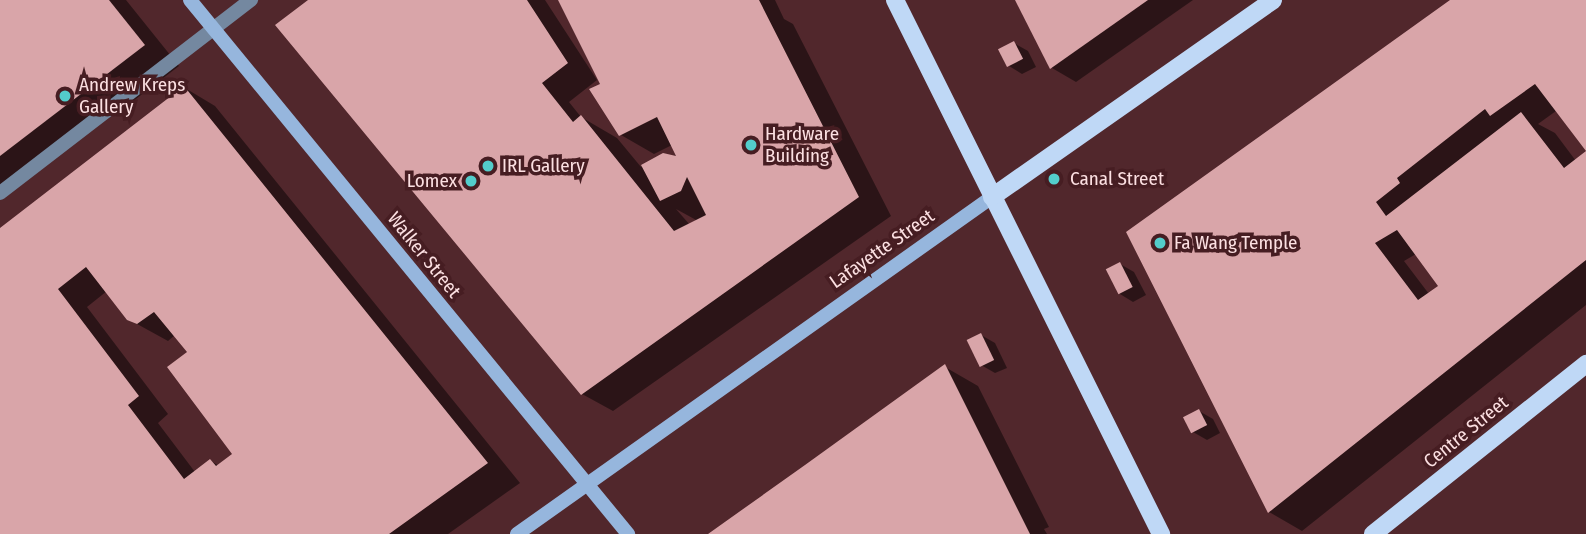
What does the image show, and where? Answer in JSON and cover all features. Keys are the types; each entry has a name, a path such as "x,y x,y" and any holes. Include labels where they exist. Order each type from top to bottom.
{"main road":[{"path":"895,0 1161,534"},
{"name":"Lafayette Street","path":"992,197 1273,0"},
{"name":"Centre Street","path":"1373,534 1586,364"}],"street":[{"name":"Walker Street","path":"190,0 628,534"},
{"name":"Lafayette Street","path":"517,534 992,197"}],"lane":[{"path":"0,193 251,0"}],"building":[{"path":"0,0 109,0 145,45 0,156"},
{"path":"308,0 527,0 568,63 542,83 573,122 581,115 674,231 706,215 687,177 681,191 660,201 641,165 663,153 676,156 657,117 619,136 589,89 600,84 558,0 759,0 859,197 581,395 275,25"},
{"path":"1015,0 1148,0 1050,69"},
{"path":"1450,0 1586,0 1586,151 1586,260 1268,513 1126,232","holes":["1535,84 1586,151 1564,168 1521,112 1386,216 1376,202 1400,183 1397,178 1485,109 1490,116","1397,230 1438,286 1418,300 1375,243"]},
{"path":"1014,41 1023,59 1007,67 998,49"},
{"path":"184,86 488,463 389,534 0,534 0,228","holes":["86,267 127,320 137,324 154,312 187,352 167,367 232,454 216,466 210,459 184,479 128,405 139,396 58,289"]},
{"path":"1120,262 1133,287 1118,294 1106,269"},
{"path":"981,333 994,360 980,367 967,340"},
{"path":"945,364 1030,534 708,534 805,465"},
{"path":"1199,409 1207,425 1191,433 1183,417"}],"place":[{"name":"Andrew Kreps Gallery","path":"65,96"},
{"name":"Hardware Building","path":"751,145"},
{"name":"IRL Gallery","path":"488,166"},
{"name":"Canal Street","path":"1054,179"},
{"name":"Lomex","path":"471,181"},
{"name":"Fa Wang Temple","path":"1160,243"}]}
